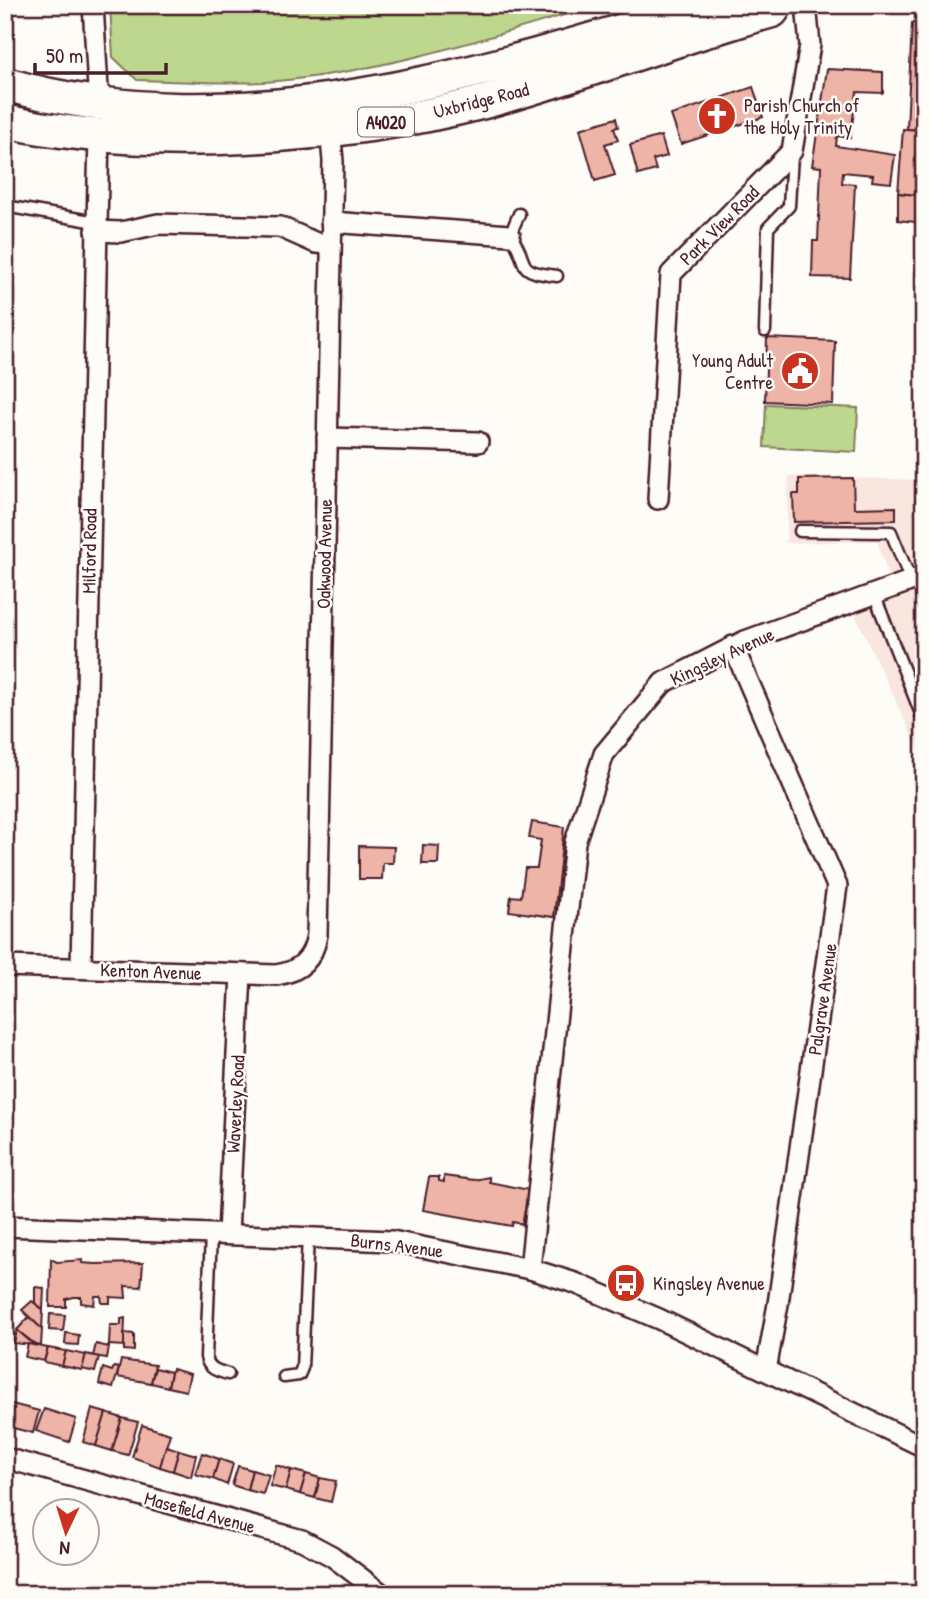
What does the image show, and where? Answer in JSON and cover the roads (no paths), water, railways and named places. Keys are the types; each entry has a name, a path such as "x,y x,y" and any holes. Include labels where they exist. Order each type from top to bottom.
{"main road":[{"name":"Uxbridge Road","path":"5,121 99,120 324,100 445,77 550,52 705,5"},
{"name":"Uxbridge Road","path":"5,84 57,99 99,120 236,137 330,129 450,110 577,74 772,11 776,5"},
{"path":"445,77 450,110"}],"street":[{"name":"Milford Road","path":"81,968 99,120 93,5"},
{"path":"792,151 810,45 806,5"},
{"name":"Oakwood Avenue","path":"295,971 313,954 317,936 333,161 330,129"},
{"name":"Park View Road","path":"658,499 668,289 671,274 792,151"},
{"path":"331,222 510,235"},
{"path":"96,227 121,232 158,224 280,226 316,243 331,244"},
{"path":"327,438 478,442"},
{"name":"Kingsley Avenue","path":"530,1269 575,842 604,754 663,683 733,646 918,579"},
{"name":"Palgrave Avenue","path":"733,646 837,886 782,1277 766,1370"},
{"name":"Kenton Avenue","path":"5,966 276,975 295,971"},
{"name":"Waverley Road","path":"220,1234 242,974"},
{"name":"Burns Avenue","path":"5,1226 412,1243 530,1269 607,1296 924,1447"},
{"name":"Masefield Avenue","path":"5,1458 302,1540 332,1556 382,1594"}],"lane":[{"path":"765,331 768,228 789,206 792,151"},
{"path":"5,206 96,227"},
{"path":"519,214 510,235 527,270 557,276"},
{"path":"800,531 891,532 918,579"},
{"path":"874,594 921,714"},
{"path":"220,1234 206,1357 207,1363 216,1370 228,1374"},
{"path":"284,1377 299,1375 302,1368 308,1237"}],"place":[{"name":"Parish Church of the Holy Trinity","path":"717,116"},
{"name":"Young Adult Centre","path":"800,371"},
{"name":"Kingsley Avenue","path":"626,1283"}]}
